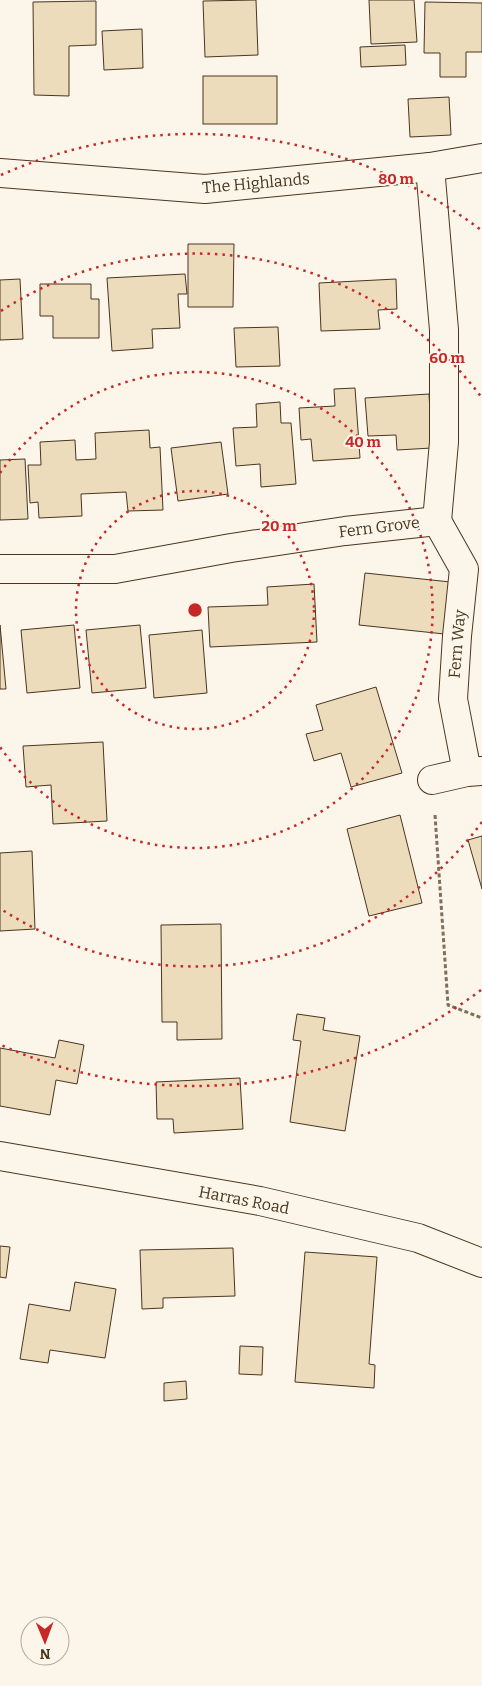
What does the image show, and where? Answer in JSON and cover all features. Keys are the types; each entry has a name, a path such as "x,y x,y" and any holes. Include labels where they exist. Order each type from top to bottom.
{"street":[{"name":"The Highlands","path":"0,173 205,189 430,167 482,158"},
{"name":"Fern Grove","path":"0,570 115,569 231,548 345,531 437,521 444,442 444,330 430,167"},
{"name":"Fern Way","path":"437,521 464,569 453,699 475,772"},
{"path":"432,780 475,772"},
{"name":"Harras Road","path":"0,1156 260,1201 418,1238 482,1264"}],"path":[{"path":"432,780 448,1005 482,1018"}],"building":[{"path":"256,0 258,55 205,57 203,1"},
{"path":"369,0 414,0 417,42 371,44"},
{"path":"96,1 96,45 69,46 69,96 34,95 33,2"},
{"path":"425,2 482,3 482,52 466,52 466,77 440,77 440,53 424,53"},
{"path":"142,29 143,68 104,70 102,31"},
{"path":"405,45 406,65 361,67 360,47"},
{"path":"203,76 277,76 277,124 203,124"},
{"path":"449,97 451,135 410,137 408,99"},
{"path":"188,244 234,244 233,307 188,307"},
{"path":"185,274 187,294 178,294 180,328 152,329 153,348 112,351 107,278"},
{"path":"20,279 23,339 0,340 0,280"},
{"path":"396,279 397,309 378,310 380,329 321,331 319,283"},
{"path":"40,284 91,284 91,299 99,299 99,338 53,338 53,316 40,316"},
{"path":"278,327 280,366 236,367 234,328"},
{"path":"355,388 360,458 313,461 311,439 301,440 299,408 335,406 334,389"},
{"path":"429,394 432,448 397,450 396,435 368,436 365,398"},
{"path":"280,402 281,423 291,423 296,484 261,487 260,464 236,466 233,428 257,427 256,404"},
{"path":"149,430 150,448 160,447 163,510 128,511 126,492 81,494 82,516 39,518 38,502 30,503 28,465 41,465 40,442 75,440 76,460 96,459 95,433"},
{"path":"221,442 228,494 178,501 171,448"},
{"path":"25,459 28,519 0,520 0,460"},
{"path":"365,573 460,583 454,635 359,625"},
{"path":"314,584 317,642 210,647 208,607 268,605 267,587"},
{"path":"0,625 6,689 0,689"},
{"path":"74,625 80,688 27,693 21,630"},
{"path":"140,625 146,688 92,693 86,630"},
{"path":"202,630 207,693 154,698 149,635"},
{"path":"376,687 402,773 351,787 341,753 314,761 306,734 323,730 316,705"},
{"path":"103,742 107,821 53,824 51,785 26,787 23,746"},
{"path":"400,815 422,903 369,916 347,829"},
{"path":"482,836 482,889 468,840"},
{"path":"32,851 35,929 0,931 0,853"},
{"path":"221,924 222,1039 177,1040 177,1022 162,1022 161,925"},
{"path":"297,1014 325,1018 323,1030 360,1036 345,1131 290,1122 301,1041 293,1040"},
{"path":"59,1040 84,1045 77,1084 56,1080 50,1115 0,1106 0,1048 55,1058"},
{"path":"240,1078 243,1129 174,1133 173,1119 157,1119 156,1082"},
{"path":"0,1246 10,1247 6,1278 0,1277"},
{"path":"233,1248 235,1296 163,1298 163,1308 142,1309 140,1250"},
{"path":"305,1252 377,1257 369,1364 375,1365 374,1388 295,1382"},
{"path":"75,1282 116,1289 105,1358 50,1350 48,1363 20,1359 29,1304 70,1311"},
{"path":"240,1346 263,1347 262,1375 239,1374"},
{"path":"186,1381 187,1399 164,1401 164,1383"}]}
